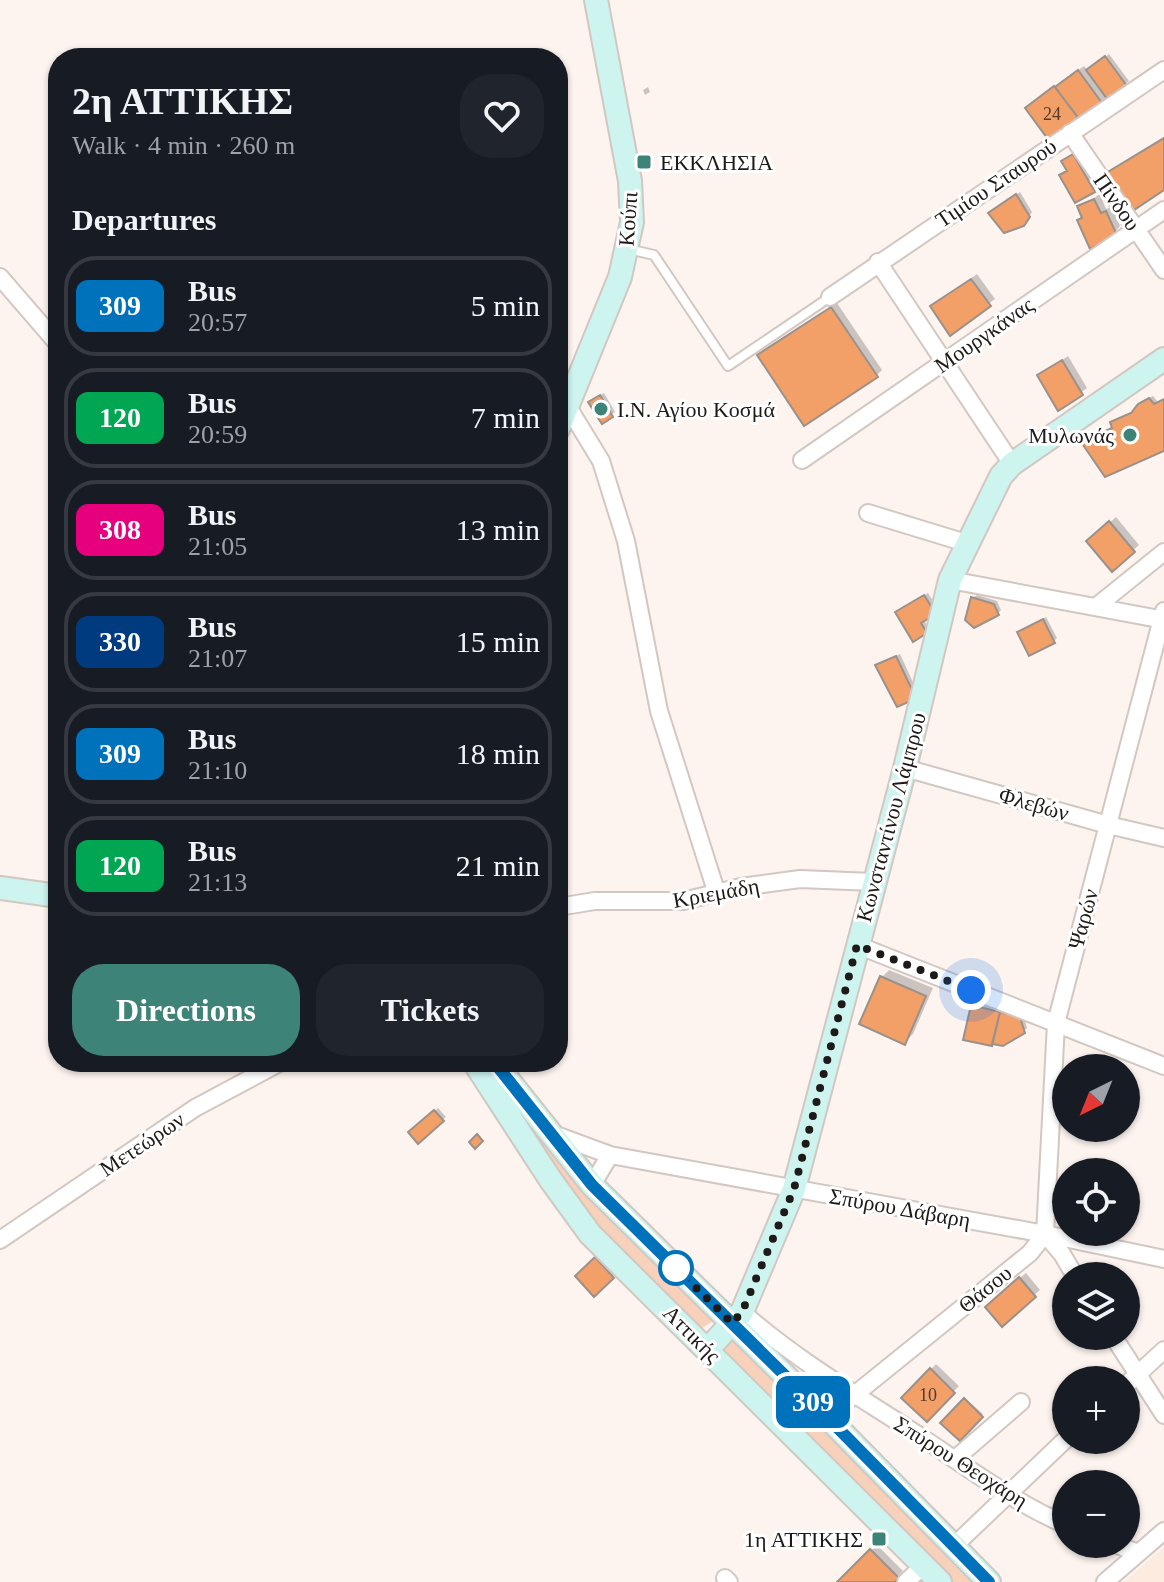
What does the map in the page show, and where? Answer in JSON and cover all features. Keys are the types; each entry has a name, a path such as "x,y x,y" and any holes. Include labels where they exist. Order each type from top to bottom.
{"main road":[{"name":"Κούπι","path":"568,407 620,277 628,249 633,202 596,0"},
{"path":"1012,464 1164,359"},
{"name":"Κωνσταντίνου Λάμπρου","path":"708,1349 737,1318 794,1189 905,768 950,580 1001,476 1012,464"},
{"path":"0,888 48,895"},
{"name":"Αττικής","path":"480,1072 590,1234 940,1582"},
{"name":"Αττικής","path":"502,1072 592,1185 737,1318 827,1417 989,1582"}],"street":[{"name":"Τιμίου Σταυρού","path":"830,297 1164,70"},
{"name":"Πίνδου","path":"1070,133 1164,270"},
{"name":"Μουργκάνας","path":"802,460 1164,210"},
{"path":"878,262 1012,464"},
{"path":"0,277 48,332"},
{"path":"568,407 601,461 626,541 659,711 717,894"},
{"path":"868,513 966,543"},
{"path":"1097,606 1164,552"},
{"path":"950,580 1163,617"},
{"name":"Ψαρών","path":"1045,1234 1056,1023 1163,617"},
{"name":"Φλεβών","path":"905,768 1164,838"},
{"name":"Κριεμάδη","path":"568,905 595,901 683,901 741,887 800,879 873,882"},
{"path":"857,945 1164,1066"},
{"name":"Μετεώρων","path":"4,1238 195,1108 262,1072"},
{"name":"Σπύρου Δάβαρη","path":"548,1132 610,1155 1045,1234"},
{"path":"592,1185 610,1155"},
{"path":"1045,1234 1164,1259"},
{"path":"1045,1234 1067,1262"},
{"name":"Θάσου","path":"827,1417 1030,1253 1045,1234"},
{"name":"Σπύρου Θεοχάρη","path":"737,1318 955,1459 1052,1517"},
{"path":"1140,1372 1164,1350"},
{"path":"1140,1389 1164,1415"},
{"path":"955,1459 1021,1402"},
{"path":"955,1545 1052,1452"},
{"path":"1140,1551 1164,1531"},
{"path":"1105,1582 1132,1558"},
{"path":"906,1582 924,1565"}],"lane":[{"path":"628,249 654,255 728,366 830,297"}],"shaded area":[{"path":"492,1072 715,1320 702,1328 696,1324 588,1215"},
{"path":"735,1339 983,1582 952,1582 724,1352 728,1342"},
{"path":"1164,1547 1164,1582 1124,1582"}],"building":[{"path":"1105,56 1127,86 1108,100 1086,70"},
{"path":"1078,70 1102,103 1080,120 1055,87"},
{"path":"1054,86 1079,119 1050,142 1025,108"},
{"path":"1164,138 1164,190 1131,212 1106,173"},
{"path":"1073,154 1095,192 1075,203 1059,175 1067,171 1061,161"},
{"path":"1016,194 1030,217 1024,226 1004,233 988,213"},
{"path":"1094,199 1101,213 1106,211 1116,233 1111,236 1112,239 1090,249 1077,220 1082,218 1077,206"},
{"path":"971,279 991,306 950,336 930,306"},
{"path":"831,307 878,377 804,426 757,355"},
{"path":"1062,360 1083,395 1058,411 1037,375"},
{"name":"Ι.Ν. Αγίου Κοσμά","path":"600,395 613,417 602,424 588,402"},
{"name":"Μυλωνάς","path":"1149,398 1154,404 1164,399 1164,451 1105,477 1081,442 1112,428 1110,422 1131,413 1138,404"},
{"path":"1109,521 1135,552 1112,572 1086,541"},
{"path":"924,595 936,614 921,623 927,633 913,642 895,612"},
{"path":"971,597 994,604 999,615 974,628 965,620"},
{"path":"1043,619 1055,643 1029,656 1017,632"},
{"path":"896,656 915,696 897,707 875,665"},
{"path":"880,976 926,996 905,1045 859,1024"},
{"path":"971,1005 1000,1012 992,1046 963,1040"},
{"path":"1000,1012 1020,1017 1025,1033 1003,1046 992,1044"},
{"path":"434,1110 444,1121 418,1144 408,1132"},
{"path":"477,1134 483,1141 475,1149 469,1142"},
{"path":"595,1257 614,1278 594,1297 575,1276"},
{"path":"1019,1277 1036,1297 1002,1327 985,1307"},
{"path":"930,1368 955,1393 927,1422 901,1398"},
{"path":"964,1398 983,1417 960,1441 940,1423"},
{"path":"870,1549 899,1578 895,1582 837,1582"}],"bus line":[{"name":"309","path":"502,1072 592,1185 989,1582"}],"place":[{"name":"ΕΚΚΛΗΣΙΑ","path":"644,162"},
{"name":"Ι.Ν. Αγίου Κοσμά","path":"601,409"},
{"name":"Μυλωνάς","path":"1130,435"},
{"name":"1η ΑΤΤΙΚΗΣ","path":"879,1539"}],"route":[{"path":"676,1268 732,1323 742,1312 794,1189 857,945 971,990"}]}
